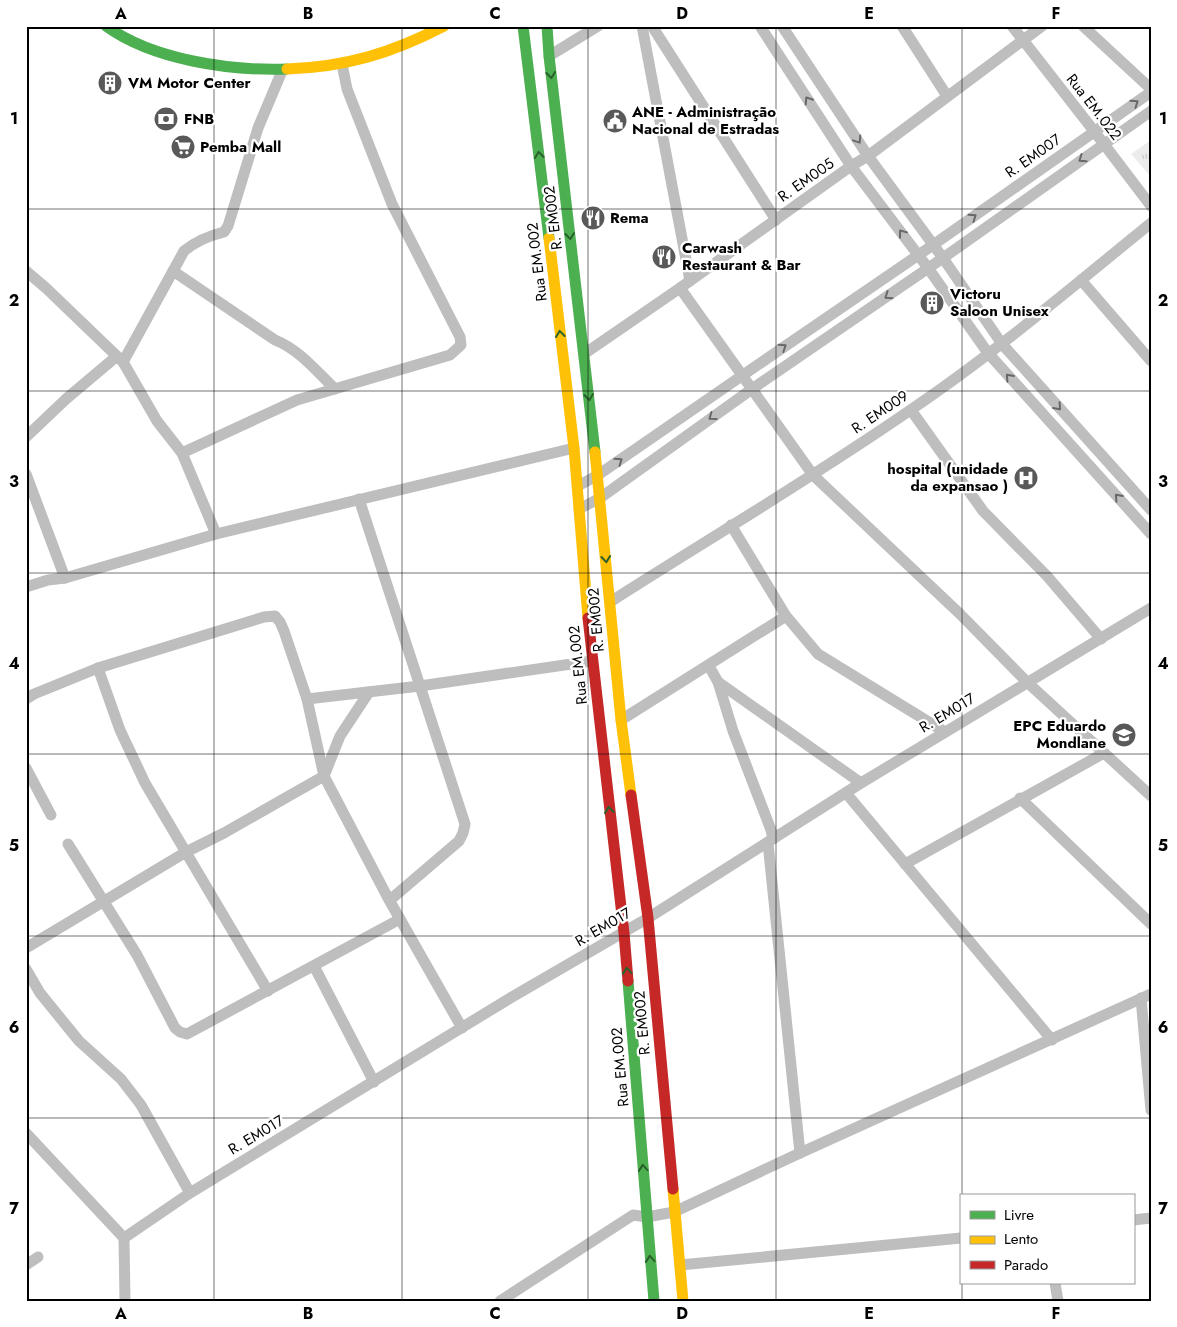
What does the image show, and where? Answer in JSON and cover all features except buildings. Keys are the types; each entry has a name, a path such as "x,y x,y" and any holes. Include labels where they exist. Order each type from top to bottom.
{"street":[{"path":"106,26 114,32 154,50 194,62 231,68 282,71 342,64 384,53 444,26"},
{"name":"Rua EM.002","path":"523,26 574,448 592,661 624,933 654,1301"},
{"name":"R. EM002","path":"546,26 598,475 621,720 648,918 674,1212"},
{"path":"548,56 598,26"},
{"path":"642,26 690,281"},
{"path":"652,26 776,220"},
{"path":"760,26 851,166 918,254 988,353 1151,534"},
{"path":"782,26 868,156 943,258 1002,344 1151,510"},
{"path":"902,26 948,96"},
{"name":"Rua EM.022","path":"1012,26 1151,206"},
{"name":"R. EM005","path":"584,354 851,166 868,156 1042,26"},
{"path":"1083,26 1151,90"},
{"path":"182,454 297,400 450,355 461,345 460,337 392,204 346,89 342,64"},
{"path":"26,437 66,399 120,359 184,251 195,242 224,232 228,226 258,128 282,71"},
{"name":"R. EM007","path":"578,486 598,475 933,245 1151,90"},
{"name":"R. EM007","path":"579,509 600,498 752,389 943,258 1151,111"},
{"name":"R. EM009","path":"610,602 813,475 911,410 1002,344 1151,223"},
{"path":"26,271 120,359 157,421 182,454 216,534"},
{"path":"173,271 274,340 288,345 298,352 336,389"},
{"path":"1081,280 1151,360"},
{"path":"680,288 813,475 960,614 1028,683 1151,796"},
{"path":"911,410 984,512 1047,576 1101,639"},
{"path":"26,587 48,580 65,578 216,534 574,448"},
{"path":"26,474 65,578"},
{"path":"359,499 465,824 459,841 390,900"},
{"path":"731,525 786,616 818,654 945,732"},
{"name":"R. EM017","path":"124,1238 190,1193 512,997 624,933 861,783 1151,608"},
{"path":"26,699 98,668 264,617 275,616 284,631 307,699 324,776 400,919 462,1028"},
{"path":"621,720 786,616"},
{"path":"307,699 420,686 592,661"},
{"path":"708,666 718,682 733,731 771,830 800,1153"},
{"path":"98,668 120,730 145,782 268,991"},
{"path":"718,682 861,783"},
{"path":"26,948 104,903 186,852 224,833 324,776 340,736 369,692"},
{"path":"905,864 1020,798 1104,753"},
{"path":"26,768 51,815"},
{"path":"846,793 1052,1040"},
{"path":"1020,798 1151,924"},
{"path":"68,844 137,955 175,1028 187,1034 400,919"},
{"path":"314,966 374,1082"},
{"path":"26,969 40,994 79,1041 121,1079 141,1105 190,1193"},
{"path":"500,1301 633,1215 647,1217 674,1212 1146,996 1151,1110"},
{"path":"26,1133 124,1238 125,1301"},
{"path":"26,1152 36,1145"},
{"path":"674,1212 683,1301"},
{"path":"1134,1220 1151,1218"},
{"path":"680,1265 960,1238"},
{"path":"26,1265 38,1256"},
{"path":"1056,1284 1058,1301"}],"green space":[{"path":"1151,140 1151,177 1131,154"}],"traffic: fast":[{"path":"106,26 125,38 146,47 193,61 241,68 287,69"},
{"path":"523,26 549,238"},
{"path":"547,26 595,452"},
{"path":"628,981 654,1301"}],"traffic: slow":[{"path":"287,69 309,68 368,57 406,44 444,26"},
{"path":"549,238 574,448 588,618"},
{"path":"595,452 621,720 631,795"},
{"path":"673,1189 683,1301"}],"traffic: jam":[{"path":"588,618 628,981"},
{"path":"631,795 648,918 673,1189"}],"place":[{"name":"VM Motor Center","path":"110,83"},
{"name":"FNB","path":"166,119"},
{"name":"ANE - Administração Nacional de Estradas","path":"615,121"},
{"name":"Pemba Mall","path":"183,147"},
{"name":"Rema","path":"593,218"},
{"name":"Carwash Restaurant & Bar","path":"664,257"},
{"name":"Victoru Saloon Unisex","path":"932,303"},
{"name":"hospital (unidade da expansao )","path":"1026,478"},
{"name":"EPC Eduardo Mondlane","path":"1124,735"}]}
